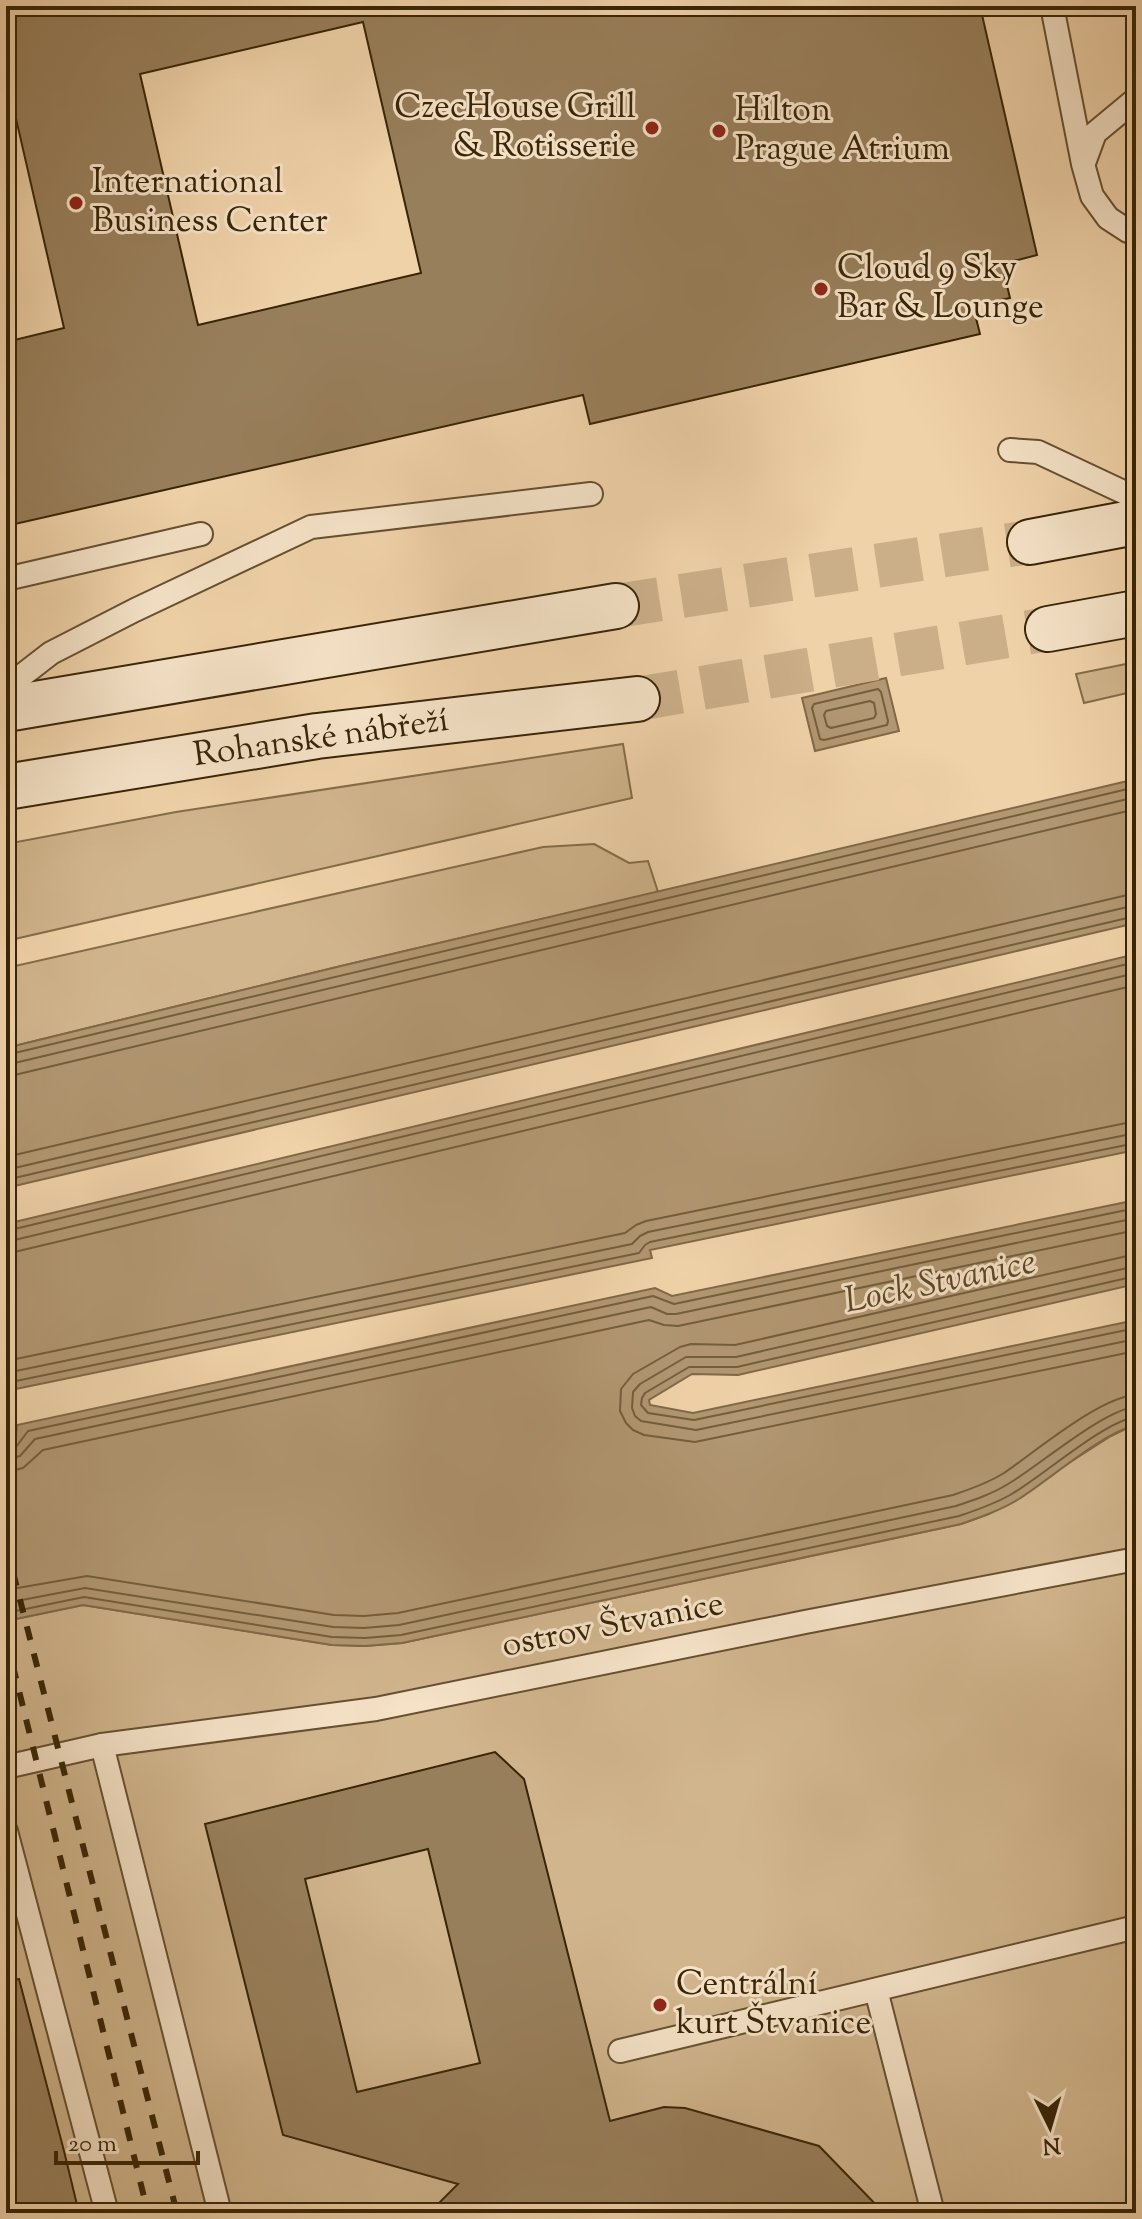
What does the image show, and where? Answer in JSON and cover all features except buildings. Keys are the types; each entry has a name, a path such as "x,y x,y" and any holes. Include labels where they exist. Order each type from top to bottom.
{"main road":[{"path":"1030,542 1136,522"},
{"path":"6,709 616,606"},
{"path":"1048,629 1136,613"},
{"name":"Rohanské nábřeží","path":"6,787 317,736 637,699"}],"lane":[{"path":"1052,6 1092,196 1108,218 1136,234"},
{"path":"1083,164 1095,133 1136,99"},
{"path":"1010,450 1038,452 1136,498"},
{"path":"6,694 20,677 51,653 311,527 591,494"},
{"path":"6,579 201,534"},
{"name":"ostrov Štvanice","path":"6,1767 102,1745 376,1709 789,1625 1136,1559"},
{"path":"102,1745 220,2213"},
{"path":"6,1831 107,2213"},
{"path":"620,2051 1136,1927"},
{"path":"876,1990 933,2213"}],"shaded area":[{"path":"1136,662 1136,691 1084,703 1076,674"},
{"path":"623,744 632,798 6,941 6,844 176,812"},
{"path":"594,844 629,863 648,861 658,892 6,1048 6,968 543,847"},
{"name":"Centrální kurt Štvanice","path":"1136,1424 1136,2213 6,2213 6,1621 83,1605 332,1645 402,1643 961,1524 989,1514 1111,1436"}],"water":[{"path":"886,678 899,731 815,751 802,698"},
{"path":"1136,779 1136,923 6,1188 6,1048"},
{"path":"1136,954 1136,1150 650,1250 652,1258 6,1391 6,1224"},
{"name":"Lock Stvanice","path":"1136,1200 1136,1284 738,1375 692,1374 649,1400 650,1405 693,1413 1136,1320 1136,1424 1090,1448 1019,1499 976,1519 402,1643 332,1645 83,1605 6,1621 6,1444 16,1434 17,1425 655,1288 672,1296"}],"tunnel":[{"path":"616,606 1030,542"},
{"path":"637,699 1048,629"}],"railway":[{"path":"6,1545 177,2213"},
{"path":"6,1638 148,2213"}],"place":[{"name":"CzecHouse Grill & Rotisserie","path":"652,128"},
{"name":"Hilton Prague Atrium","path":"719,131"},
{"name":"International Business Center","path":"76,203"},
{"name":"Cloud 9 Sky Bar & Lounge","path":"821,289"},
{"name":"Centrální kurt Štvanice","path":"660,2005"}]}
